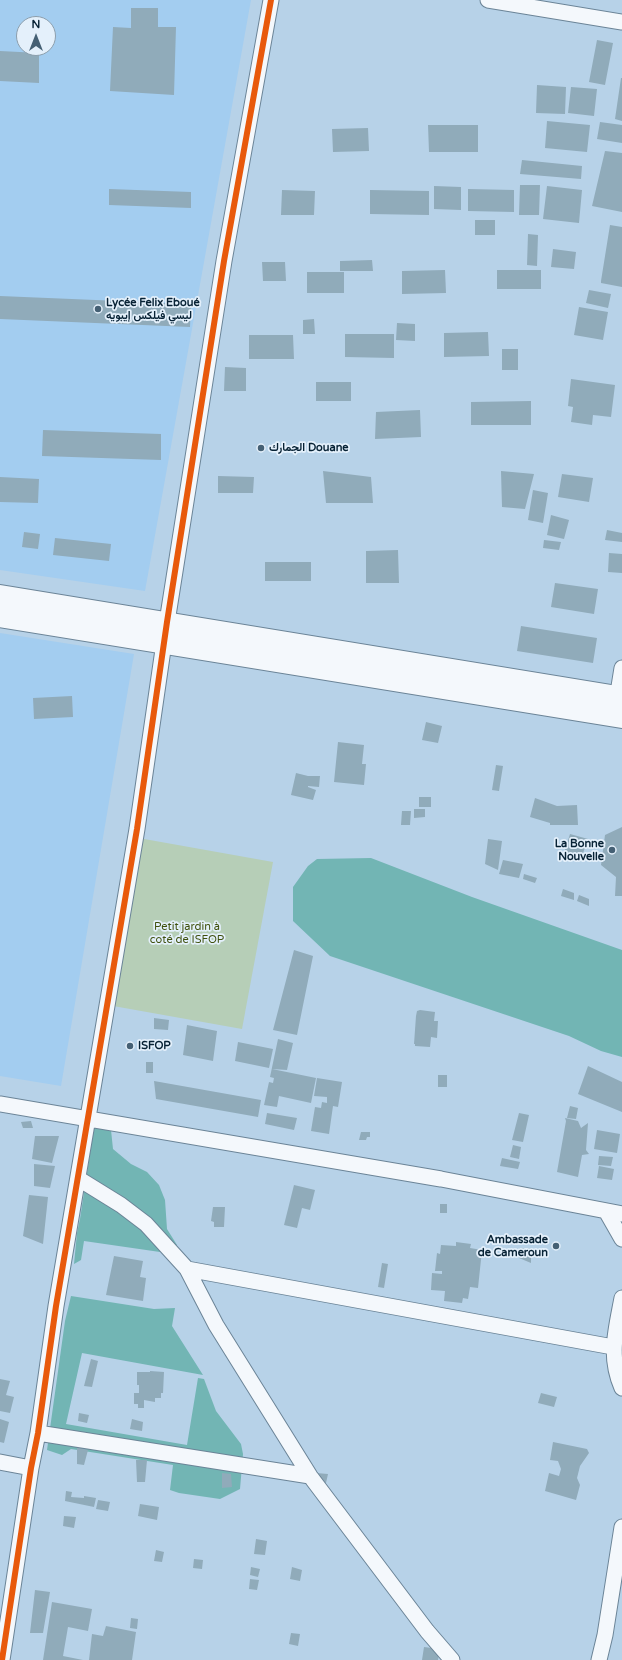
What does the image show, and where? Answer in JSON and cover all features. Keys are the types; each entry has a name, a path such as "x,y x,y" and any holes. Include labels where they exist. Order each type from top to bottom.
{"main road":[{"path":"0,596 165,633"},
{"path":"0,616 165,633 619,707"}],"street":[{"path":"2,1660 31,1468 38,1433 56,1306 79,1179 136,837 165,633 224,261 271,0"},
{"path":"488,0 622,22"},
{"path":"619,707 622,668"},
{"path":"0,1104 88,1118 316,1159 441,1179 622,1214"},
{"path":"79,1179 121,1205 146,1224 187,1269 216,1325 310,1476 427,1631 452,1660"},
{"path":"606,1211 622,1239"},
{"path":"187,1269 613,1347"},
{"path":"622,1298 613,1347 615,1368 622,1388"},
{"path":"38,1433 310,1476"},
{"path":"0,1462 31,1468"},
{"path":"599,1660 605,1635 622,1527"}],"shaded area":[{"name":"Lycée Felix Eboué ليسي فيلكس إيبويه","path":"0,0 251,0 145,591 0,570"},
{"path":"0,633 134,654 61,1086 0,1076"},
{"path":"371,858 472,897 622,950 622,1057 601,1051 569,1036 330,956 293,921 293,887 308,866 317,859"},
{"path":"94,1127 111,1130 113,1149 131,1164 147,1172 159,1185 165,1200 167,1229 177,1245 160,1252 84,1241 81,1260 74,1264 77,1233"},
{"path":"71,1296 154,1309 175,1308 172,1326 203,1375 82,1353 66,1424 187,1445 198,1378 204,1379 216,1411 241,1444 243,1454 240,1489 220,1499 179,1493 170,1490 173,1465 71,1449 62,1455 47,1450 65,1321"}],"green space":[{"name":"Petit jardin à coté de ISFOP","path":"133,837 273,862 242,1029 102,1004"}],"building":[{"path":"131,8 158,8 158,27 176,27 174,95 110,91 113,27 131,28"},
{"path":"597,40 613,43 605,85 589,82"},
{"path":"0,51 16,52 16,56 39,56 39,83 0,81"},
{"path":"622,78 622,121 615,119"},
{"path":"537,85 566,87 565,114 536,113"},
{"path":"571,87 597,89 594,116 568,113"},
{"path":"547,121 590,125 587,152 545,148"},
{"path":"600,122 622,125 622,143 597,139"},
{"path":"428,125 478,125 478,152 429,152"},
{"path":"368,128 369,151 333,152 332,129"},
{"path":"605,151 622,153 622,212 592,206"},
{"path":"522,160 582,166 581,179 520,174"},
{"path":"520,185 540,185 539,215 519,215"},
{"path":"434,186 461,187 461,210 434,209"},
{"path":"547,186 582,190 579,223 543,219"},
{"path":"109,189 191,192 191,208 109,205"},
{"path":"468,189 514,190 514,212 468,211"},
{"path":"282,190 315,191 314,215 281,215"},
{"path":"370,190 429,191 429,215 370,214"},
{"path":"475,220 495,220 495,235 475,235"},
{"path":"610,225 622,227 622,287 601,283"},
{"path":"528,234 538,235 537,266 527,265"},
{"path":"553,249 576,252 574,269 551,267"},
{"path":"372,260 373,271 340,271 340,261"},
{"path":"262,262 285,262 286,281 263,281"},
{"path":"445,270 446,293 402,294 402,271"},
{"path":"497,270 541,270 541,289 497,289"},
{"path":"307,272 344,272 344,293 307,293"},
{"path":"589,290 611,294 608,308 586,303"},
{"path":"0,296 191,304 190,327 0,319"},
{"path":"579,307 608,312 603,340 574,335"},
{"path":"314,319 315,334 303,334 303,320"},
{"path":"397,323 415,324 415,341 396,340"},
{"path":"488,332 489,356 444,357 444,333"},
{"path":"345,334 394,334 394,358 345,357"},
{"path":"249,335 293,335 294,359 249,359"},
{"path":"502,349 518,349 518,370 502,370"},
{"path":"225,367 246,368 246,391 224,391"},
{"path":"571,379 615,385 611,417 593,415 592,425 571,422 573,407 568,406"},
{"path":"316,382 351,382 351,401 316,401"},
{"path":"531,401 531,425 471,425 471,402"},
{"path":"420,410 421,437 375,439 376,412"},
{"path":"43,430 161,434 161,460 42,456"},
{"path":"323,471 371,477 373,503 326,503"},
{"path":"501,471 534,474 525,509 502,507"},
{"path":"562,474 593,478 589,502 558,497"},
{"path":"218,476 254,477 253,493 218,493"},
{"path":"0,477 39,479 38,503 0,502"},
{"path":"533,490 548,493 543,523 528,520"},
{"path":"551,515 569,520 564,539 547,535"},
{"path":"607,530 622,533 622,542 605,540"},
{"path":"24,532 40,534 38,549 22,547"},
{"path":"55,538 111,544 109,561 53,555"},
{"path":"544,540 561,542 559,550 543,548"},
{"path":"398,550 399,583 366,583 366,551"},
{"path":"609,553 622,554 622,573 608,572"},
{"path":"265,562 311,562 311,581 265,581"},
{"path":"555,583 598,589 594,614 551,607"},
{"path":"521,626 597,638 593,663 517,651"},
{"path":"72,696 73,717 34,719 33,698"},
{"path":"426,722 442,726 438,743 422,740"},
{"path":"338,742 364,745 362,764 366,764 364,785 334,782"},
{"path":"496,765 503,766 499,791 492,790"},
{"path":"296,773 308,776 320,776 319,787 308,786 316,790 313,800 291,795"},
{"path":"419,797 431,797 431,807 419,807"},
{"path":"535,798 557,806 577,805 578,825 550,825 550,823 530,817"},
{"path":"414,809 425,809 425,817 414,818"},
{"path":"402,811 411,811 410,825 401,825"},
{"name":"La Bonne Nouvelle","path":"622,827 622,896 615,896 616,877 601,865 605,835"},
{"path":"570,834 588,839 580,862 563,856"},
{"path":"488,839 502,841 498,870 485,864"},
{"path":"503,860 523,864 519,878 499,874"},
{"path":"524,874 537,878 535,883 523,879"},
{"path":"563,889 574,893 574,900 561,896"},
{"path":"579,895 589,899 589,906 577,901"},
{"path":"294,950 313,956 297,1035 273,1030"},
{"path":"417,1011 435,1012 434,1021 438,1021 437,1038 431,1037 430,1047 415,1046 414,1044 416,1016"},
{"path":"154,1018 169,1020 168,1030 154,1029"},
{"path":"187,1025 217,1031 213,1061 183,1055"},
{"path":"278,1039 293,1043 287,1070 272,1069 316,1078 311,1103 279,1096 277,1107 264,1105 269,1082 273,1083 274,1078 270,1077"},
{"path":"238,1042 273,1049 269,1068 235,1061"},
{"path":"146,1062 153,1062 153,1073 146,1073"},
{"path":"588,1066 622,1082 622,1112 578,1094"},
{"path":"438,1075 447,1075 447,1087 438,1087"},
{"path":"317,1078 342,1082 338,1107 333,1106 329,1134 311,1131 315,1107 321,1108 322,1102 327,1103 327,1097 314,1096"},
{"path":"154,1081 261,1100 258,1117 156,1099"},
{"path":"570,1106 578,1108 576,1119 567,1118"},
{"path":"267,1113 297,1118 294,1130 265,1124"},
{"path":"519,1113 529,1115 523,1142 512,1140"},
{"path":"565,1118 578,1121 581,1128 588,1123 586,1150 589,1154 582,1155 578,1177 557,1172 566,1121"},
{"path":"31,1121 33,1128 23,1128 21,1122"},
{"path":"597,1130 620,1134 617,1153 594,1149"},
{"path":"361,1132 370,1132 370,1137 367,1137 366,1140 359,1140"},
{"path":"35,1136 59,1136 52,1163 32,1159"},
{"path":"513,1145 521,1147 519,1159 510,1157"},
{"path":"599,1156 613,1157 611,1166 598,1165"},
{"path":"502,1158 520,1162 518,1169 500,1166"},
{"path":"34,1164 55,1166 50,1188 34,1186"},
{"path":"599,1166 614,1169 612,1180 597,1178"},
{"path":"294,1185 315,1190 310,1210 302,1208 297,1228 284,1225"},
{"path":"29,1195 48,1197 43,1244 23,1236"},
{"path":"440,1204 447,1204 447,1213 440,1213"},
{"path":"213,1207 225,1207 224,1227 214,1227 214,1222 211,1221"},
{"path":"456,1242 471,1244 470,1248 482,1250 478,1288 470,1287 468,1299 463,1298 462,1303 444,1301 445,1291 431,1290 432,1273 442,1274 442,1271 435,1271 437,1253 440,1254 441,1245 456,1246"},
{"path":"519,1248 531,1248 531,1263 519,1258"},
{"path":"114,1256 143,1261 140,1277 146,1278 143,1301 106,1295"},
{"path":"382,1263 388,1264 384,1288 378,1287"},
{"path":"91,1359 98,1361 92,1387 84,1386"},
{"path":"137,1372 164,1372 163,1393 161,1393 161,1398 155,1398 155,1402 144,1400 144,1408 138,1408 138,1404 134,1404 134,1393 139,1393 139,1385 137,1385"},
{"path":"0,1379 10,1381 6,1395 14,1397 10,1413 0,1411"},
{"path":"541,1393 557,1397 554,1407 538,1403"},
{"path":"79,1413 89,1415 87,1423 78,1421"},
{"path":"0,1419 9,1422 4,1443 0,1442"},
{"path":"132,1419 143,1422 142,1431 130,1429"},
{"path":"553,1442 587,1449 589,1453 580,1466 577,1478 580,1485 576,1500 545,1491 549,1473 559,1476 561,1469 558,1461 550,1460"},
{"path":"77,1447 88,1450 84,1465 77,1464"},
{"path":"136,1460 147,1460 145,1482 137,1482"},
{"path":"222,1473 231,1474 232,1487 222,1488"},
{"path":"316,1473 328,1474 326,1483 315,1481"},
{"path":"66,1491 72,1492 71,1497 84,1498 84,1496 96,1498 94,1507 65,1501"},
{"path":"98,1500 110,1502 108,1511 96,1509"},
{"path":"140,1504 159,1507 157,1520 138,1516"},
{"path":"64,1516 76,1517 74,1528 63,1526"},
{"path":"256,1539 267,1541 265,1555 254,1554"},
{"path":"156,1550 164,1552 162,1562 154,1561"},
{"path":"194,1559 203,1560 202,1569 193,1568"},
{"path":"251,1567 260,1569 258,1577 250,1575"},
{"path":"292,1567 302,1570 300,1581 290,1579"},
{"path":"250,1579 259,1580 257,1590 249,1589"},
{"path":"35,1590 50,1592 43,1633 30,1633"},
{"path":"52,1602 92,1609 88,1631 68,1627 63,1656 83,1660 43,1660"},
{"path":"131,1618 138,1619 137,1629 130,1628"},
{"path":"106,1626 136,1632 132,1660 89,1660 92,1634 103,1636"},
{"path":"291,1633 300,1634 298,1646 289,1644"},
{"path":"424,1647 440,1649 438,1660 422,1660"}],"cycle path":[{"path":"2,1660 31,1468 38,1433 56,1306 137,829 167,622 224,261 271,0"}],"place":[{"name":"Lycée Felix Eboué ليسي فيلكس إيبويه","path":"98,309"},
{"name":"الجمارك Douane","path":"261,448"},
{"name":"La Bonne Nouvelle","path":"612,850"},
{"name":"ISFOP","path":"130,1046"},
{"name":"Ambassade de Cameroun","path":"556,1246"}]}
